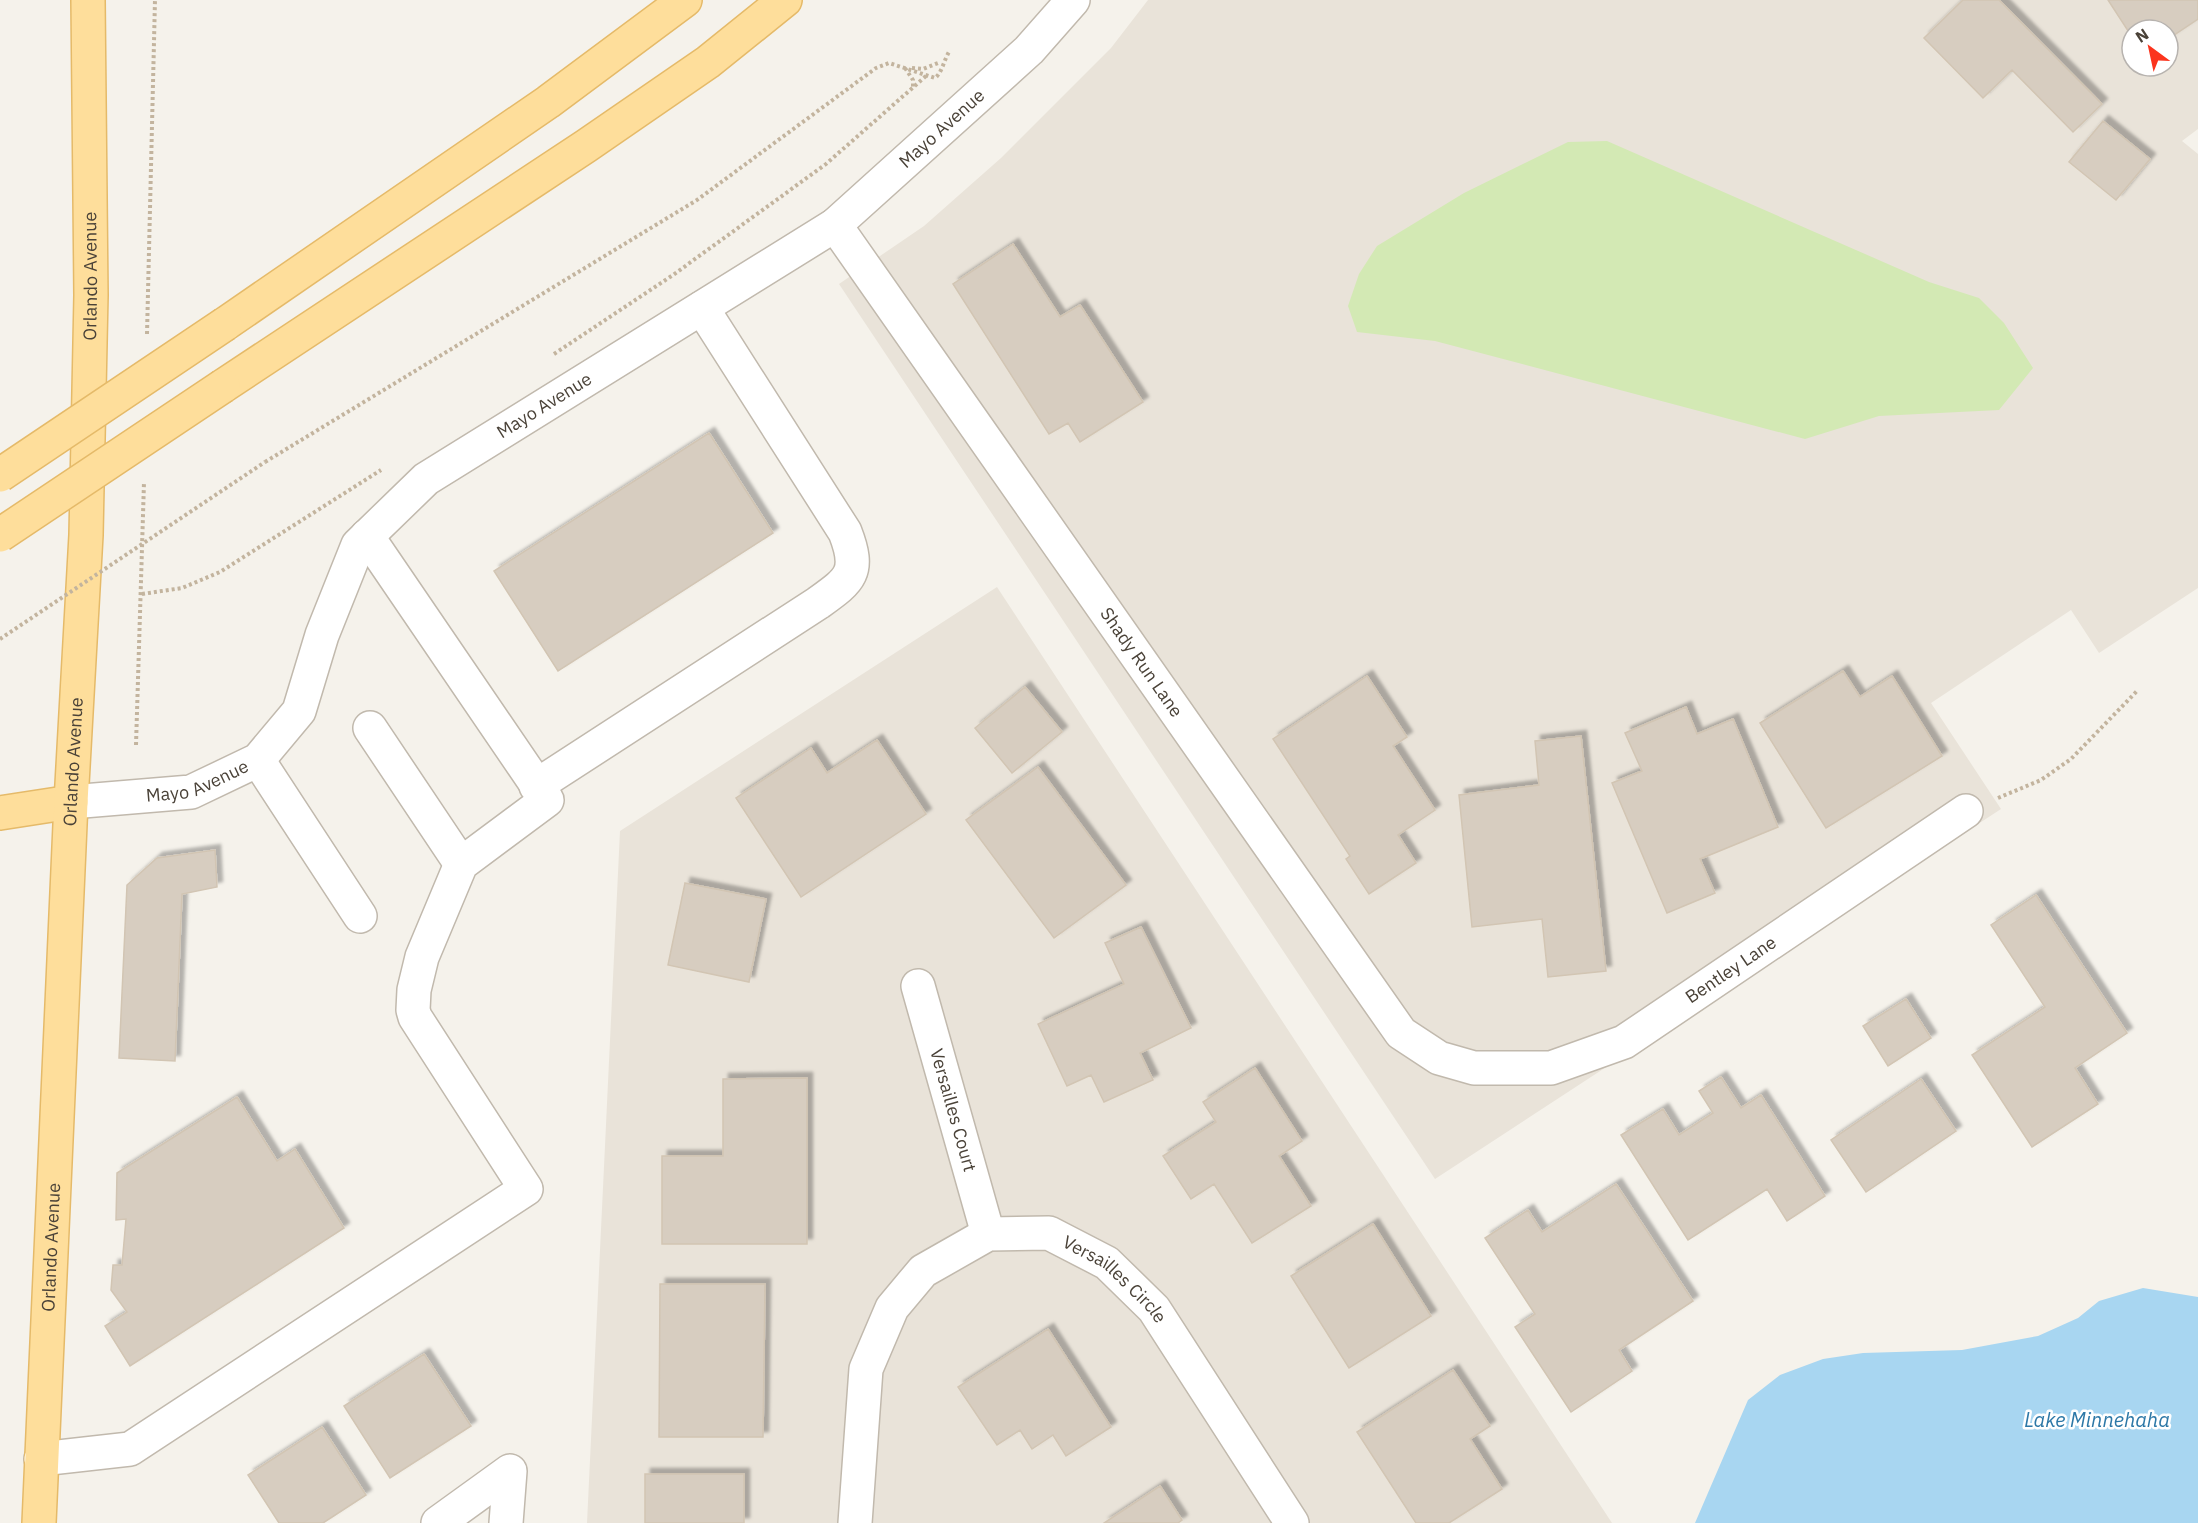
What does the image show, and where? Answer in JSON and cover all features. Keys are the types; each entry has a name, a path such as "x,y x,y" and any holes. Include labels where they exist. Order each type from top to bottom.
{"main road":[{"name":"Orlando Avenue","path":"39,1523 71,802 86,535 90,295 88,0"},
{"path":"0,475 548,102 685,0"},
{"path":"0,535 595,140 708,62 785,0"},
{"path":"0,813 71,802"}],"street":[{"name":"Mayo Avenue","path":"71,802 191,792 258,759 299,711 322,635 358,546 426,479 835,225 1029,50 1073,0"},
{"name":"Shady Run Lane","path":"835,225 1401,1033 1439,1058 1474,1068"},
{"path":"536,786 818,603 840,587 852,573 853,552 845,532 702,308"},
{"path":"41,1459 130,1449 526,1188 415,1017 414,990 422,957 461,864 546,800 368,536"},
{"path":"370,728 461,864"},
{"path":"258,759 360,916"},
{"name":"Bentley Lane","path":"1474,1068 1551,1068 1624,1042 1965,811"},
{"name":"Versailles Court","path":"918,986 988,1234"},
{"name":"Versailles Circle","path":"855,1523 866,1369 892,1308 923,1271 988,1234 1049,1233 1107,1263 1154,1309 1293,1523"},
{"path":"438,1523 510,1471 506,1523"}],"path":[{"path":"903,66 932,79 938,76 949,52"},
{"path":"0,639 266,462 697,200 876,68 890,63 916,70 938,63"},
{"path":"903,66 910,73 913,87"},
{"path":"545,360 673,275 826,164 926,76"},
{"path":"141,594 182,588 220,572 387,465"},
{"path":"1965,811 2041,780 2071,759 2138,690"}],"shaded area":[{"path":"1148,0 2198,0 2198,129 2182,141 2198,154 2198,588 2099,653 2071,610 1931,703 2001,809 1435,1179 839,284 924,226 1001,158 1111,48"},
{"path":"997,587 1612,1523 587,1523 620,831"}],"green space":[{"path":"1607,141 1929,282 1979,298 2004,323 2033,368 1999,410 1879,416 1805,439 1435,341 1357,332 1348,306 1359,274 1377,246 1464,193 1568,142"}],"water":[{"name":"Lake Minnehaha","path":"2143,1288 2198,1297 2198,1523 1695,1523 1748,1400 1780,1375 1823,1359 1863,1353 1962,1350 2038,1336 2078,1318 2099,1301"}],"building":[{"path":"1963,0 1999,0 2102,104 2073,132 2012,70 1983,98 1924,38"},
{"path":"2108,0 2198,0 2198,19 2180,31 2180,18 2120,18"},
{"path":"2103,121 2150,159 2116,200 2069,162"},
{"path":"1013,244 1060,317 1080,305 1143,402 1080,442 1068,423 1049,434 953,284"},
{"path":"709,433 773,533 558,671 494,571"},
{"path":"1843,671 1860,697 1892,676 1942,756 1826,828 1760,723"},
{"path":"1367,676 1407,737 1393,746 1435,810 1398,835 1416,863 1369,894 1346,859 1350,856 1273,739"},
{"path":"1025,687 1062,732 1012,773 975,728"},
{"path":"1686,707 1697,734 1733,719 1778,827 1700,859 1715,893 1667,913 1612,783 1642,771 1625,733"},
{"path":"1581,736 1606,971 1548,977 1542,919 1472,927 1459,795 1539,785 1535,741"},
{"path":"877,740 926,814 801,897 736,798 811,748 827,773"},
{"path":"1038,767 1126,885 1054,938 966,820"},
{"path":"215,850 217,887 182,894 175,1061 119,1058 127,885 157,858"},
{"path":"685,883 766,899 749,982 668,965"},
{"path":"2036,895 2127,1033 2075,1068 2098,1104 2032,1147 1972,1055 2045,1007 1991,925"},
{"path":"1141,927 1191,1028 1140,1053 1153,1080 1104,1102 1091,1075 1067,1086 1038,1024 1124,984 1105,943"},
{"path":"1906,999 1931,1038 1888,1066 1863,1026"},
{"path":"1255,1068 1302,1141 1279,1156 1311,1206 1252,1243 1214,1184 1191,1199 1163,1156 1216,1122 1203,1102"},
{"path":"1721,1077 1741,1108 1761,1095 1825,1196 1787,1221 1767,1189 1688,1240 1621,1135 1663,1109 1679,1135 1713,1113 1699,1091"},
{"path":"807,1078 807,1244 662,1244 662,1156 723,1156 723,1079"},
{"path":"1921,1079 1956,1131 1866,1192 1831,1140"},
{"path":"237,1097 277,1161 295,1149 344,1228 130,1366 105,1326 127,1312 111,1290 113,1265 122,1265 126,1219 116,1220 117,1173"},
{"path":"1616,1184 1693,1301 1619,1350 1632,1371 1571,1412 1515,1327 1535,1314 1485,1238 1528,1210 1542,1232"},
{"path":"1373,1224 1431,1316 1349,1368 1291,1276"},
{"path":"660,1284 765,1284 763,1437 659,1437"},
{"path":"1048,1329 1111,1427 1066,1456 1053,1435 1032,1449 1020,1430 997,1445 958,1387"},
{"path":"424,1354 471,1426 390,1478 344,1406"},
{"path":"1453,1370 1490,1426 1470,1439 1502,1489 1449,1523 1416,1523 1357,1432"},
{"path":"322,1427 366,1495 323,1523 279,1523 248,1475"},
{"path":"645,1474 744,1474 744,1523 645,1523"},
{"path":"1160,1486 1182,1520 1178,1523 1104,1523"}]}
